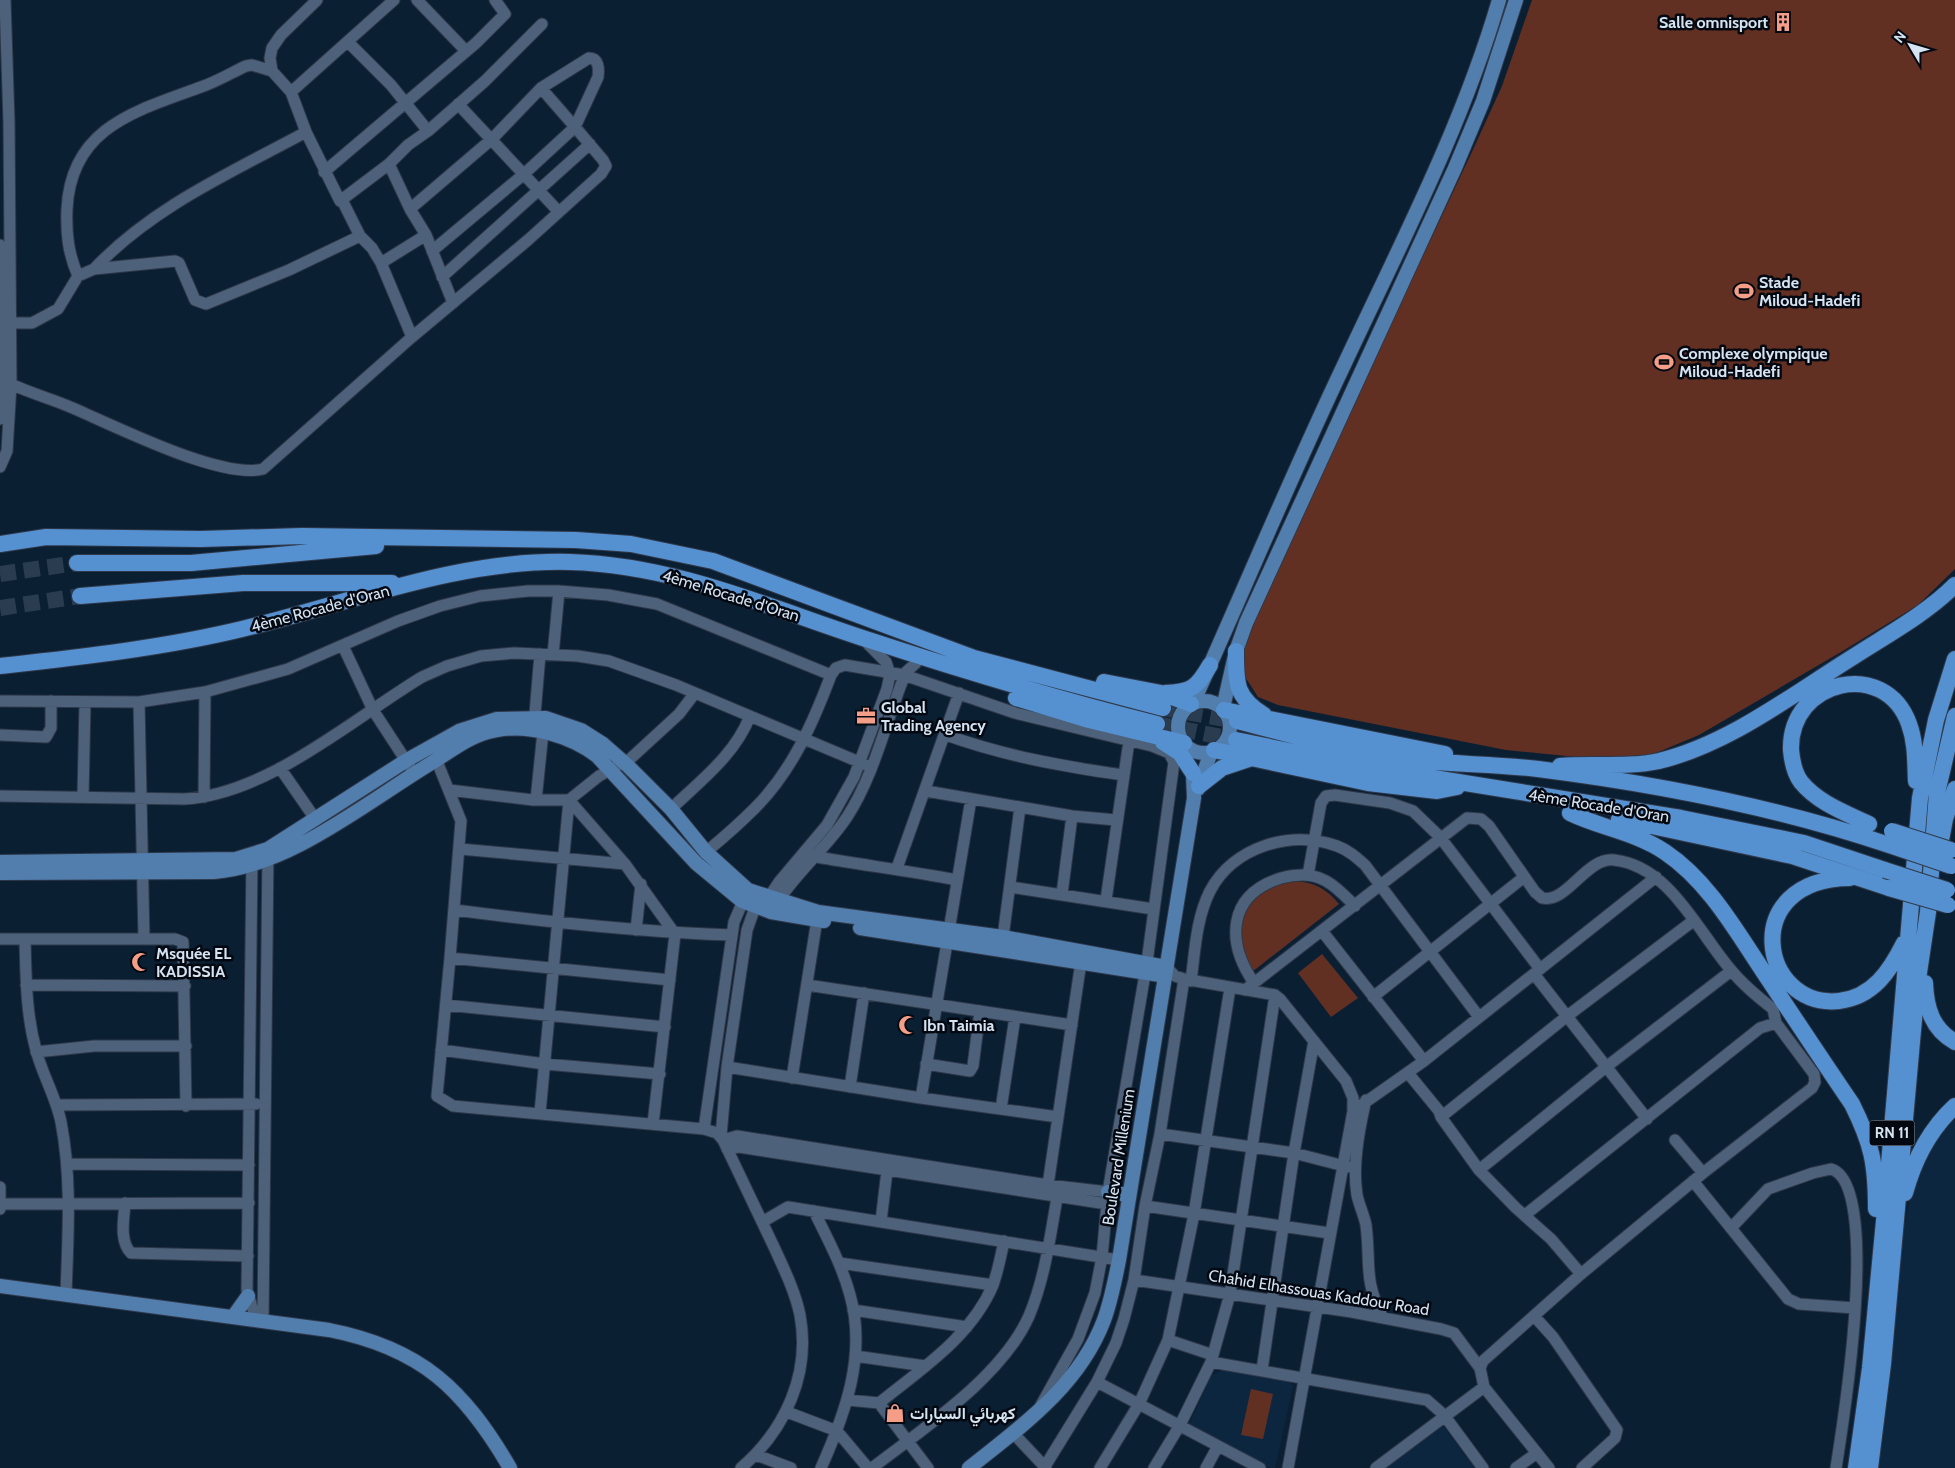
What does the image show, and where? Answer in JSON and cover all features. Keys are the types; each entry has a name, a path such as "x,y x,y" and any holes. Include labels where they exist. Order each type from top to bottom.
{"highway":[{"name":"4ème Rocade d'Oran","path":"0,544 46,537 202,539 302,536 597,540 631,544 689,554 713,561 974,658 1162,701 1192,703"},
{"path":"77,563 190,562 332,551 435,539"},
{"name":"4ème Rocade d'Oran","path":"0,666 129,652 201,638 242,629 411,583 474,570 525,563 598,564 653,571 704,583 940,664 1075,704 1152,730"},
{"path":"80,596 243,582 411,583"},
{"path":"1537,769 1579,764 1640,763 1685,754 1745,724 1786,700 1914,618 1955,585"},
{"path":"845,631 868,644 948,678 1152,730 1185,745"},
{"path":"1236,651 1236,672 1242,696 1254,708 1270,718"},
{"name":"RN 11","path":"1856,1468 1876,1300 1920,798 1936,720 1955,659"},
{"path":"1162,701 1196,686 1210,665"},
{"path":"1890,838 1869,824 1809,791 1800,781 1796,771 1791,742 1794,726 1808,702 1821,692 1846,684 1864,684 1881,691 1896,704 1910,724 1916,754 1916,781 1920,798"},
{"path":"1228,713 1270,718 1443,754 1483,765"},
{"name":"4ème Rocade d'Oran","path":"1228,713 1390,757 1434,763 1537,769 1691,794 1890,838 1953,859"},
{"name":"RN 11","path":"1870,1468 1883,1364 1917,986 1928,912 1937,793 1955,716"},
{"path":"1152,730 1180,753 1196,786 1229,765 1257,758"},
{"name":"4ème Rocade d'Oran","path":"1236,740 1366,767 1681,818 1804,843 1885,870 1951,899"},
{"path":"1213,751 1257,758 1350,780 1395,787 1437,791 1467,784"},
{"path":"1928,912 1945,819 1955,789"},
{"path":"1691,794 1710,790 1739,792 1869,824"},
{"path":"1528,794 1570,813 1637,836 1666,852 1689,871 1725,914 1852,1104 1868,1136 1875,1177 1876,1300"},
{"path":"1570,813 1632,821 1760,849 1817,863 1889,888 1951,899"},
{"path":"1859,877 1832,878 1812,883 1793,894 1784,904 1776,919 1773,947 1775,957 1790,984 1801,992 1821,1000 1841,1000 1864,993 1875,986 1889,971 1908,934"},
{"path":"1923,946 1928,1011 1939,1030 1955,1042"},
{"path":"1894,1236 1914,1166 1930,1136 1955,1106"}],"main road":[{"path":"1196,786 1185,745 1179,735 1179,718 1192,703 1210,665 1330,394 1452,135 1485,48 1499,0"},
{"path":"1196,786 1213,751 1226,740 1229,733 1228,713 1236,651 1268,572 1484,101 1516,0"},
{"path":"1192,703 1209,701 1228,713"},
{"path":"268,855 316,820 407,760 459,730 497,718 537,727 581,744 611,769 696,863 761,901 818,916 1082,956 1146,967 1176,976"},
{"path":"0,873 144,867 236,859 252,860 268,855 322,831 436,760 466,739 498,729 537,727 546,718 581,730 603,744 624,762 670,809 706,852 761,901"},
{"path":"1185,745 1198,752 1213,751"},
{"name":"Boulevard Millenium","path":"969,1468 1038,1413 1062,1389 1092,1344 1104,1320 1119,1260 1129,1195 1176,976 1196,786"},
{"path":"0,862 144,867"},
{"path":"948,936 1003,937 1082,956"},
{"path":"1107,1198 1129,1195"},
{"path":"0,1286 353,1335 399,1352 421,1364 453,1389 475,1413 510,1468"},
{"path":"233,1317 248,1296"}],"street":[{"path":"3,268 5,0"},
{"path":"272,71 270,58 272,48 294,20 317,0"},
{"path":"291,92 394,0"},
{"path":"417,0 466,51"},
{"path":"324,172 405,104 506,14 495,0"},
{"path":"342,200 389,164 408,145 428,131 542,24"},
{"path":"348,42 391,85 428,131"},
{"path":"410,209 492,138 541,88 589,58 596,61 599,68 598,77 575,127 524,174 432,251"},
{"path":"78,276 70,258 66,234 68,197 74,172 87,147 113,124 160,100 202,87 246,66 252,65 272,71 291,92 324,172 340,201 342,200 360,236 372,248 382,263 412,337"},
{"path":"11,384 66,405 190,458 223,466 257,470 269,465 412,337 454,303 602,174 606,166 590,144 541,88"},
{"path":"458,104 492,138 559,212"},
{"path":"94,269 116,246 170,206 306,132"},
{"path":"442,277 590,144"},
{"path":"389,164 410,209 426,235 454,303"},
{"path":"382,263 426,235"},
{"path":"7,323 32,323 58,309 78,276 94,269 179,262 195,300 206,304 289,270 360,236"},
{"path":"0,245 11,384 6,451 0,467"},
{"path":"0,419 7,323"},
{"path":"553,655 559,591"},
{"path":"0,701 139,702 205,692 288,669 398,621 461,599 499,593 559,591 608,595 657,604 831,674"},
{"path":"741,1468 756,1455 786,1412 800,1371 802,1354 800,1316 795,1296 724,1142 727,1068 747,930 761,901 827,825 846,794 860,762 887,689 890,674 886,662 868,644"},
{"path":"343,646 373,710 414,773"},
{"path":"0,796 204,798 238,789 280,768 422,677 481,656 514,653 585,657 624,664 871,767"},
{"path":"536,800 540,654"},
{"path":"704,1129 735,915 761,901 817,857 848,817 860,796 904,675 916,663"},
{"path":"706,852 766,795 804,739 831,674 836,668 845,665 904,675 1015,713 1129,741 1165,751 1172,755 1174,762 1146,967 1107,1198 1102,1257 1089,1314 1078,1339 1038,1413"},
{"path":"204,798 205,692"},
{"path":"450,790 536,800 569,800 611,769 624,762 679,714 695,693"},
{"path":"897,868 926,791 959,693"},
{"path":"0,735 46,737 51,728 51,701"},
{"path":"83,797 85,702"},
{"path":"139,702 144,867 144,939"},
{"path":"670,809 726,756 745,730 750,716"},
{"path":"946,734 994,752 1024,759 1123,775"},
{"path":"1106,900 1116,820 1129,741"},
{"path":"436,760 450,790 461,821 455,910 436,1096 446,1103 453,1106 704,1129 724,1142 739,1147 887,1170 905,1168 1048,1185 1107,1198"},
{"path":"280,768 316,820"},
{"path":"926,791 1072,816 1116,820"},
{"path":"1308,875 1321,803 1326,796 1335,795 1408,808 1440,837 1491,905 1566,1017 1647,1119"},
{"path":"920,1098 938,1004 971,798"},
{"path":"540,1113 569,800"},
{"path":"569,800 641,884 675,934 654,1124"},
{"path":"1003,937 1020,807"},
{"path":"1062,894 1072,816"},
{"path":"1249,986 1355,906 1440,837 1467,818 1483,820 1538,896 1546,899 1555,897 1595,865 1608,860 1626,864 1656,877 1670,891 1731,971 1757,998 1773,1009 1776,1023 1814,1074 1814,1085 1693,1181 1581,1274 1483,1362 1480,1368 1484,1387 1549,1468"},
{"path":"1013,1433 1045,1468 1097,1382 1116,1343 1134,1280 1145,1206 1160,1134 1176,976 1196,935 1210,891 1224,872 1244,856 1266,845 1285,841 1315,841 1347,850 1365,865 1479,1017"},
{"path":"460,848 625,864"},
{"path":"261,1321 268,855"},
{"path":"817,857 861,865 897,868 957,880"},
{"path":"252,860 248,1296 261,1321"},
{"path":"1249,986 1237,952 1236,926 1240,913 1256,891 1271,882 1290,876 1308,875 1326,881 1355,906"},
{"path":"1373,997 1524,877"},
{"path":"1352,1111 1424,1061 1656,877"},
{"path":"636,930 641,884"},
{"path":"1010,887 1106,900 1153,909"},
{"path":"455,910 558,923 675,934 732,935"},
{"path":"792,1078 818,916"},
{"path":"1441,1117 1566,1017 1693,921"},
{"path":"1322,931 1424,1061"},
{"path":"0,939 175,939 183,942 186,1106"},
{"path":"25,940 26,985 30,1026 36,1052 56,1105 67,1164 69,1203 66,1294"},
{"path":"1048,1185 1082,956"},
{"path":"450,958 670,980"},
{"path":"1479,1170 1606,1067 1731,971"},
{"path":"1176,976 1230,988 1249,986 1275,995 1288,1007 1346,1081 1353,1098 1288,1468"},
{"path":"26,985 185,986"},
{"path":"807,985 1072,1025"},
{"path":"1100,1468 1139,1404 1168,1340 1194,1214 1230,988"},
{"path":"850,1087 864,993"},
{"path":"1154,1468 1180,1425 1212,1358 1230,1294 1275,995"},
{"path":"446,1005 549,1017 665,1027"},
{"path":"926,1064 970,1071 973,1066 980,1011"},
{"path":"1001,1109 1015,1016"},
{"path":"1525,1216 1760,1028 1776,1023"},
{"path":"1262,1370 1294,1153 1314,1041"},
{"path":"36,1052 94,1046 186,1046"},
{"path":"441,1050 545,1064 660,1074"},
{"path":"727,1068 1058,1117"},
{"path":"1408,1073 1439,1110 1441,1117 1479,1170 1551,1239 1581,1274"},
{"path":"1366,1100 1360,1124 1356,1171 1357,1196 1366,1226 1367,1270 1370,1289 1383,1318"},
{"path":"56,1105 186,1106 265,1104"},
{"path":"1160,1134 1294,1153 1341,1164 1356,1171"},
{"path":"724,1142 737,1136 1057,1198 1107,1198"},
{"path":"1675,1140 1703,1173"},
{"path":"67,1164 249,1165"},
{"path":"881,1221 887,1170"},
{"path":"1731,1228 1768,1189 1820,1171 1836,1170 1843,1177 1849,1191 1856,1221 1857,1245 1855,1308 1847,1398 1836,1468"},
{"path":"1693,1181 1788,1299 1799,1304 1855,1308"},
{"path":"0,1187 0,1211"},
{"path":"872,1468 984,1379 1002,1359 1028,1317 1039,1289 1057,1198"},
{"path":"125,1203 124,1240 125,1247 131,1253 248,1256"},
{"path":"0,1204 249,1203"},
{"path":"1145,1206 1329,1233"},
{"path":"762,1222 788,1207 1048,1247 1119,1260"},
{"path":"814,1211 839,1263 851,1296 855,1356 848,1400 821,1468"},
{"path":"848,1400 879,1403 925,1366 967,1327 993,1285 1004,1240"},
{"path":"839,1263 993,1285"},
{"name":"Chahid Elhassouas Kaddour Road","path":"1134,1280 1383,1318 1454,1333 1480,1368"},
{"path":"853,1310 967,1327"},
{"path":"1534,1316 1553,1337 1617,1430 1615,1438 1582,1468"},
{"path":"1168,1340 1212,1358 1262,1370 1423,1399 1431,1403 1444,1416 1483,1468"},
{"path":"855,1356 925,1366"},
{"path":"1097,1382 1260,1468"},
{"path":"1376,1468 1484,1387"},
{"path":"879,1403 928,1468"},
{"path":"786,1412 837,1431 868,1468"},
{"path":"1206,1468 1218,1446"},
{"path":"1516,1468 1537,1453"},
{"path":"756,1455 791,1468"}],"shaded area":[{"name":"Complexe olympique Miloud-Hadefi","path":"1532,0 1955,0 1955,569 1918,605 1699,735 1651,755 1587,758 1506,750 1278,705 1258,697 1240,669 1241,651 1268,585 1502,86"},
{"path":"1295,881 1320,887 1339,904 1252,972 1237,940 1248,903 1273,885"},
{"path":"1322,954 1358,998 1331,1017 1298,973"},
{"path":"1955,1114 1955,1468 1873,1468 1901,1239 1914,1182 1929,1148"},
{"path":"1229,1369 1290,1382 1293,1386 1275,1468 1270,1468 1189,1425 1211,1375"},
{"path":"1251,1389 1273,1394 1263,1439 1241,1435"},
{"path":"1442,1425 1475,1468 1386,1468"}],"tunnel":[{"path":"0,574 77,563"},
{"path":"0,608 80,596"},
{"path":"1163,708 1237,721"},
{"path":"1157,724 1236,740"}],"place":[{"name":"Salle omnisport","path":"1783,22"},
{"name":"Stade Miloud-Hadefi","path":"1744,291"},
{"name":"Complexe olympique Miloud-Hadefi","path":"1664,362"},
{"name":"Global Trading Agency","path":"866,716"},
{"name":"Msquée EL KADISSIA","path":"141,962"},
{"name":"Ibn Taimia","path":"908,1025"},
{"name":"كهربائي السيارات","path":"895,1413"}]}
